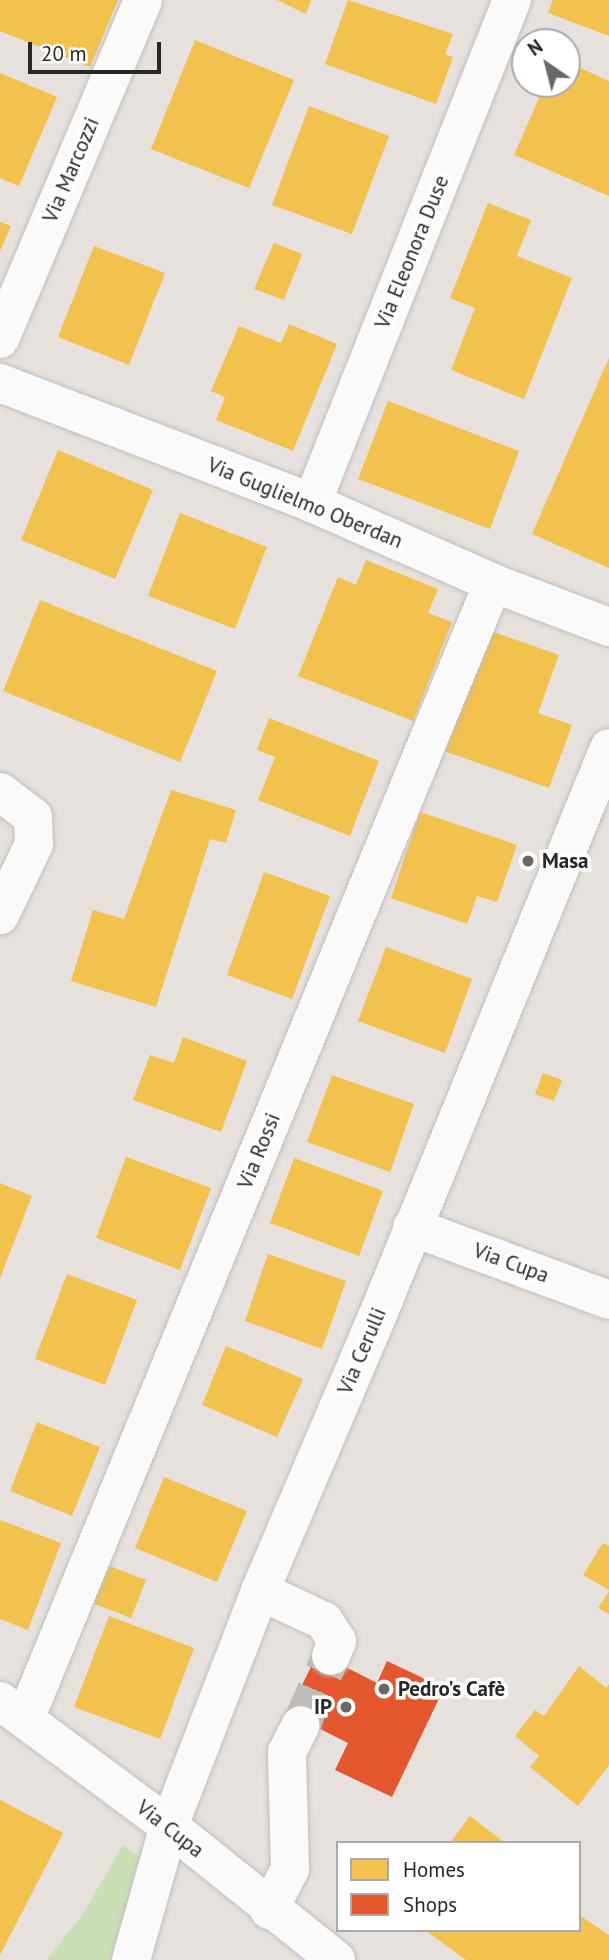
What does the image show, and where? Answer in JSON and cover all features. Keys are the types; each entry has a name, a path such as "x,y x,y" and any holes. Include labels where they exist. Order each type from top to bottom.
{"street":[{"name":"Via Marcozzi","path":"0,339 143,0"},
{"name":"Via Eleonora Duse","path":"312,503 512,0"},
{"name":"Via Guglielmo Oberdan","path":"0,383 312,503 493,583 609,626"},
{"name":"Via Rossi","path":"12,1710 493,583"},
{"name":"Via Cerulli","path":"131,1960 169,1826 260,1591 609,748"},
{"path":"0,792 33,817 34,845 0,915"},
{"name":"Via Cupa","path":"412,1227 609,1300"},
{"path":"260,1591 324,1621 337,1642 331,1656"},
{"name":"Via Cupa","path":"12,1710 169,1826 269,1910 337,1960"},
{"path":"269,1910 290,1869 287,1752 301,1725"}],"green space":[{"path":"123,1845 149,1864 117,1960 47,1960 82,1915"}],"building: Homes":[{"path":"0,0 118,0 90,67 0,31"},
{"path":"277,0 311,0 306,14"},
{"path":"348,0 453,34 445,54 453,57 436,104 325,64"},
{"path":"553,0 609,0 609,36 548,13"},
{"path":"195,40 294,80 249,188 151,149"},
{"path":"581,68 609,81 609,196 514,155 539,98 581,98"},
{"path":"0,73 57,97 19,186 0,178"},
{"path":"309,106 389,136 352,234 272,205"},
{"path":"488,203 531,220 517,256 572,278 524,399 451,370 475,308 450,298"},
{"path":"0,222 11,226 0,251"},
{"path":"274,243 302,254 284,300 254,289"},
{"path":"94,246 165,273 129,365 58,337"},
{"path":"289,324 337,344 293,451 216,420 225,397 211,391 239,326 281,343"},
{"path":"609,358 609,568 532,534"},
{"path":"388,401 519,451 490,529 358,479"},
{"path":"58,450 153,490 115,579 21,540"},
{"path":"180,513 267,547 235,629 148,596"},
{"path":"366,560 438,589 428,613 452,622 413,721 298,676 338,577 356,585"},
{"path":"40,600 217,671 180,762 3,691"},
{"path":"488,630 559,655 538,713 572,725 549,788 444,751"},
{"path":"269,718 379,761 350,836 258,800 275,757 257,750"},
{"path":"171,790 236,810 226,843 210,839 156,1007 71,981 93,910 124,919"},
{"path":"420,812 517,845 497,902 477,896 467,924 391,898"},
{"path":"264,872 330,896 292,999 227,975"},
{"path":"386,947 472,979 445,1053 358,1021"},
{"path":"183,1037 247,1061 221,1132 133,1100 150,1055 174,1063"},
{"path":"543,1073 562,1080 554,1101 535,1094"},
{"path":"332,1075 414,1104 390,1172 307,1142"},
{"path":"126,1157 211,1188 180,1270 96,1238"},
{"path":"294,1158 383,1191 359,1256 270,1223"},
{"path":"0,1183 32,1196 0,1278"},
{"path":"268,1254 346,1281 322,1349 245,1321"},
{"path":"67,1274 137,1300 105,1385 35,1359"},
{"path":"226,1346 303,1379 277,1437 202,1405"},
{"path":"37,1422 100,1447 72,1516 10,1491"},
{"path":"164,1477 247,1511 217,1582 135,1548"},
{"path":"0,1520 61,1543 28,1630 0,1619"},
{"path":"603,1543 609,1546 609,1590 583,1575"},
{"path":"107,1565 146,1580 131,1618 92,1603"},
{"path":"609,1591 609,1614 598,1608"},
{"path":"109,1616 194,1648 160,1739 74,1707"},
{"path":"579,1666 606,1688 609,1684 609,1765 578,1806 530,1767 539,1756 515,1736 535,1710 544,1716"},
{"path":"0,1800 63,1833 0,1955"},
{"path":"470,1816 502,1841 451,1841"},
{"path":"581,1916 609,1935 609,1960 466,1960 428,1932 581,1932"}],"building: Shops":[{"path":"318,1653 377,1683 387,1661 444,1688 392,1797 335,1770 348,1743 288,1713"}],"tunnel":[{"path":"301,1725 331,1656"}],"place":[{"name":"Masa","path":"528,861"},
{"name":"Pedro's Cafè","path":"384,1689"},
{"name":"IP","path":"346,1707"}]}
